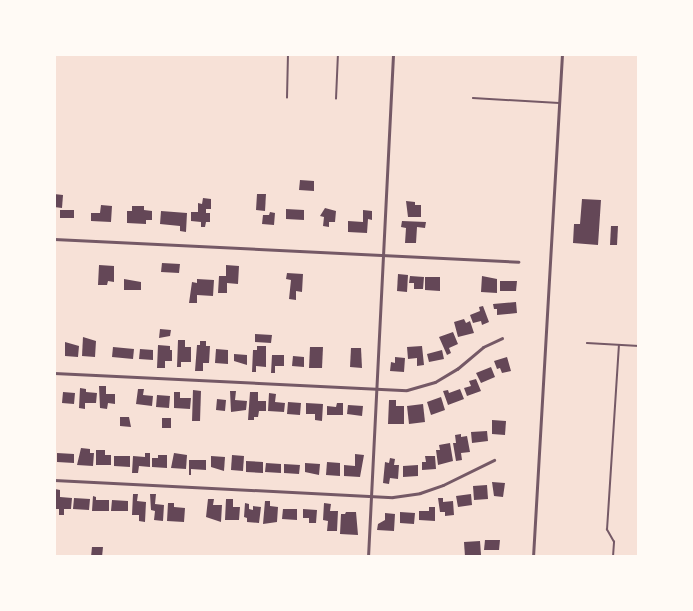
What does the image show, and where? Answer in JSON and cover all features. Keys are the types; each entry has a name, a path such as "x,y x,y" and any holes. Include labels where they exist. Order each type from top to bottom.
{"street":[{"path":"368,557 393,54"},
{"path":"533,557 562,54"},
{"path":"54,239 518,262"},
{"path":"54,373 407,390 435,382 457,369 483,347 502,338"},
{"path":"54,480 372,496 420,493 443,485 494,460"}],"lane":[{"path":"287,98 288,54"},
{"path":"336,99 338,54"},
{"path":"473,98 559,103"},
{"path":"587,343 639,346"},
{"path":"613,557 614,542 607,530 619,345"}],"building":[{"path":"300,180 314,181 314,191 299,190"},
{"path":"54,194 63,195 62,208 54,207"},
{"path":"257,194 266,194 265,211 256,210"},
{"path":"203,198 211,199 211,209 206,209 206,213 210,213 210,222 206,222 205,227 201,227 201,222 191,221 191,212 198,212 198,203 202,204"},
{"path":"582,199 601,200 598,245 573,243 574,224 580,224"},
{"path":"406,201 421,205 421,217 408,217"},
{"path":"101,205 112,206 111,222 91,221 91,213 100,213"},
{"path":"132,206 144,206 144,210 152,211 152,220 146,220 146,224 127,223 127,211 132,211"},
{"path":"325,208 336,211 335,222 329,222 329,227 323,226 324,217 320,216"},
{"path":"286,209 304,210 304,220 286,219"},
{"path":"60,210 74,210 74,218 60,218"},
{"path":"363,210 372,211 372,220 368,219 367,233 348,232 348,221 363,222"},
{"path":"161,211 187,213 186,232 180,231 180,226 160,224"},
{"path":"270,212 275,213 274,225 262,224 263,215 269,215"},
{"path":"402,221 426,222 425,228 417,227 416,243 405,243 406,228 401,227"},
{"path":"611,226 618,226 617,245 610,245"},
{"path":"162,263 180,264 179,273 161,272"},
{"path":"99,265 114,266 114,282 108,281 107,285 98,285"},
{"path":"226,265 239,266 238,284 227,283 227,293 218,293 219,276 226,276"},
{"path":"287,273 303,274 302,292 296,291 296,300 289,299 291,280 286,279"},
{"path":"398,274 408,275 407,292 397,291"},
{"path":"410,276 424,277 423,289 414,289 414,283 409,283"},
{"path":"482,276 497,279 497,293 481,292"},
{"path":"425,277 440,277 440,291 425,290"},
{"path":"124,279 141,282 141,290 124,290"},
{"path":"197,279 214,280 213,296 197,295 197,303 189,303 192,282 197,283"},
{"path":"500,281 517,281 516,291 500,291"},
{"path":"516,302 517,313 497,315 497,309 494,309 493,304"},
{"path":"483,306 489,322 482,325 481,321 473,323 470,315 480,311 479,307"},
{"path":"464,319 466,323 470,321 474,333 458,337 454,322"},
{"path":"160,329 171,330 170,336 159,338"},
{"path":"453,332 458,344 449,348 451,353 447,355 439,337"},
{"path":"255,334 272,335 271,343 255,342"},
{"path":"83,337 96,341 95,357 82,356"},
{"path":"178,340 185,340 185,347 191,347 191,362 181,362 181,367 177,367"},
{"path":"200,341 206,341 206,346 210,346 209,363 203,363 203,371 195,371 197,345 200,345"},
{"path":"65,342 79,346 78,357 65,356"},
{"path":"158,345 170,346 172,350 172,361 165,361 165,368 157,368"},
{"path":"257,346 266,346 266,367 256,366 256,372 252,372 253,350 257,350"},
{"path":"422,346 424,365 417,366 417,358 408,359 407,347"},
{"path":"113,347 134,349 133,359 112,357"},
{"path":"310,347 323,347 322,368 309,368"},
{"path":"351,348 361,348 362,368 350,367"},
{"path":"140,349 153,350 153,360 139,359"},
{"path":"216,349 228,350 228,364 215,363"},
{"path":"442,350 444,359 429,362 427,354"},
{"path":"234,354 247,355 247,365 234,361"},
{"path":"272,355 284,355 284,366 275,366 275,373 271,373"},
{"path":"293,356 304,357 304,367 292,366"},
{"path":"395,357 405,358 404,372 390,371 391,362 395,363"},
{"path":"507,357 511,371 502,373 500,368 497,369 494,361"},
{"path":"491,367 495,377 481,383 476,373"},
{"path":"476,379 481,391 467,396 464,388 471,386 469,381"},
{"path":"99,386 106,386 106,394 115,394 115,404 108,403 107,409 100,408"},
{"path":"80,388 86,389 86,392 97,393 96,403 85,403 85,409 79,408"},
{"path":"138,389 144,389 143,395 153,396 152,406 136,404"},
{"path":"460,389 464,399 448,405 443,391 448,390 449,393"},
{"path":"193,390 201,391 200,421 192,421"},
{"path":"230,391 236,391 235,400 247,401 246,410 231,412"},
{"path":"63,392 75,393 74,404 62,403"},
{"path":"174,392 180,392 180,398 191,398 190,409 174,408"},
{"path":"250,392 258,392 258,401 266,401 266,411 259,411 258,417 254,417 254,420 248,420"},
{"path":"269,393 276,394 275,402 285,403 284,412 268,411"},
{"path":"157,395 170,396 169,408 156,407"},
{"path":"441,397 445,410 431,415 427,402"},
{"path":"217,399 226,400 225,411 216,410"},
{"path":"389,400 396,400 396,406 404,406 404,424 388,424"},
{"path":"288,402 301,403 300,415 287,414"},
{"path":"306,403 323,404 322,421 315,420 315,414 306,414"},
{"path":"337,403 343,403 343,415 327,415 327,406 336,407"},
{"path":"423,404 425,422 409,424 407,406"},
{"path":"348,405 363,406 362,416 347,414"},
{"path":"120,417 129,417 131,427 120,426"},
{"path":"162,418 171,418 171,428 162,428"},
{"path":"492,420 506,421 505,435 492,434"},
{"path":"487,431 488,441 472,443 471,432"},
{"path":"461,434 461,437 467,436 470,452 461,453 462,460 456,461 453,443 456,443 455,435"},
{"path":"450,443 453,461 438,465 436,450 440,450 439,445"},
{"path":"81,448 90,449 90,453 94,453 93,466 77,465"},
{"path":"96,450 105,450 105,455 111,455 111,465 96,465"},
{"path":"57,453 74,454 74,463 57,462"},
{"path":"145,453 150,453 150,467 139,466 138,473 132,473 133,456 145,457"},
{"path":"174,453 187,455 186,469 171,468"},
{"path":"355,454 364,455 360,477 344,476 344,465 355,466"},
{"path":"158,455 167,455 167,468 152,467 152,458 158,458"},
{"path":"232,455 244,456 243,471 231,470"},
{"path":"114,456 130,456 130,467 114,466"},
{"path":"211,456 225,457 224,471 211,467"},
{"path":"425,456 435,456 436,469 422,470 422,462 426,462"},
{"path":"390,458 395,459 394,465 399,465 398,479 390,478 389,484 383,483 385,462 389,463"},
{"path":"189,460 206,460 206,470 191,469 191,475 189,475"},
{"path":"246,461 263,462 263,473 246,472"},
{"path":"327,462 340,463 340,476 326,475"},
{"path":"266,463 281,464 281,473 265,472"},
{"path":"305,463 320,464 319,475 305,472"},
{"path":"284,464 300,465 299,474 284,473"},
{"path":"418,465 418,476 403,477 403,466"},
{"path":"492,482 505,483 503,497 494,496"},
{"path":"487,485 488,499 474,500 473,486"},
{"path":"55,489 60,490 60,497 72,498 71,509 64,509 64,515 59,515 59,509 54,509"},
{"path":"133,494 138,494 137,501 146,502 145,522 139,521 139,515 132,515"},
{"path":"150,494 156,494 155,504 164,505 163,521 154,520 155,511 151,510"},
{"path":"471,494 472,505 458,507 456,496"},
{"path":"93,496 96,500 109,500 109,511 92,511"},
{"path":"74,498 90,499 89,510 73,509"},
{"path":"438,498 443,498 443,502 453,501 454,515 445,516 445,512 440,512"},
{"path":"208,499 214,499 213,505 222,505 221,522 206,517"},
{"path":"226,499 233,499 233,507 240,507 239,520 225,520"},
{"path":"112,500 128,501 128,511 111,511"},
{"path":"265,501 270,501 270,506 278,507 277,522 263,524"},
{"path":"168,503 174,503 174,507 185,508 184,522 167,521"},
{"path":"245,503 249,504 249,509 253,510 253,506 261,507 259,523 247,522 247,518 244,517"},
{"path":"324,503 331,504 330,511 338,511 337,531 327,531 328,521 323,520"},
{"path":"429,507 435,507 435,521 419,520 419,511 429,511"},
{"path":"283,509 297,509 297,520 282,519"},
{"path":"303,509 317,510 316,523 309,523 309,518 303,518"},
{"path":"356,512 358,535 340,534 341,514"},
{"path":"400,512 415,513 414,524 400,523"},
{"path":"385,513 395,514 394,531 377,530 378,524 385,520"},
{"path":"485,540 500,540 499,550 484,550"},
{"path":"480,541 481,555 465,557 464,542"},
{"path":"92,547 103,547 102,557 91,557"}]}
